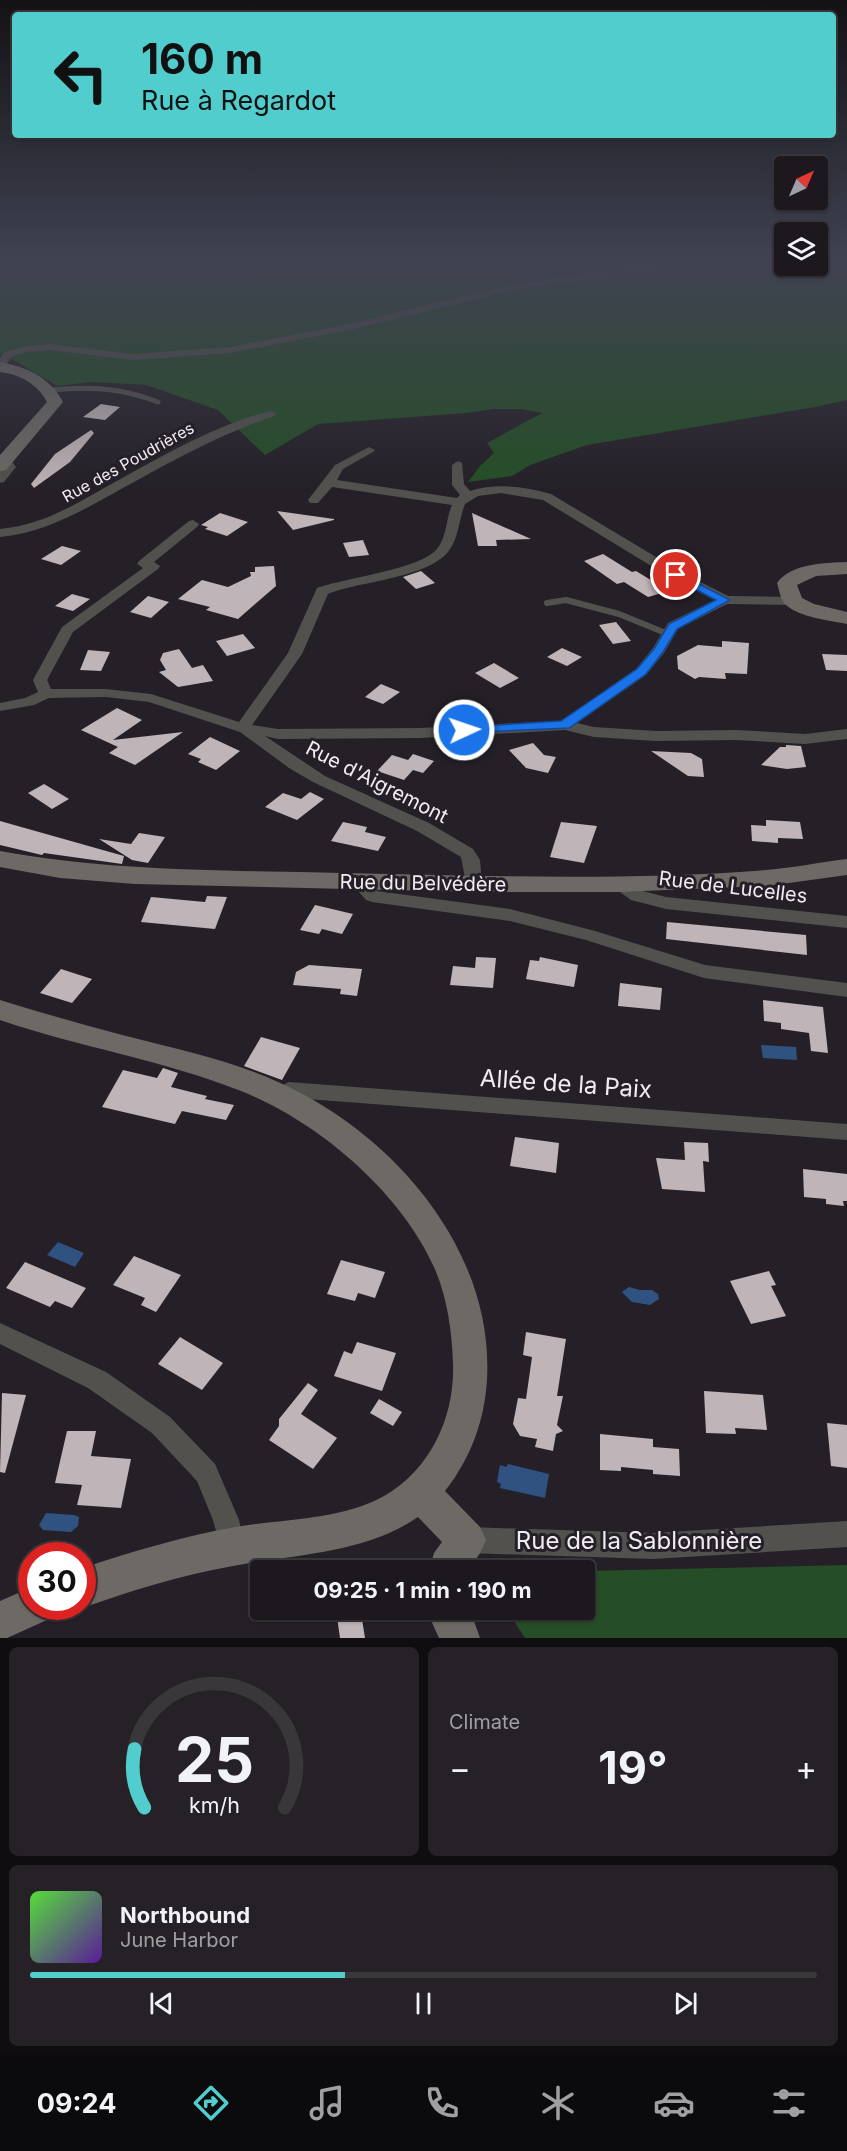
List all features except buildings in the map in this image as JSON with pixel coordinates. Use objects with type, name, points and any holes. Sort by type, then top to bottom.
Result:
[{"type":"street","points":[[0,479],[9,467],[3,463],[55,402],[51,390],[26,374],[1,363],[9,354],[26,349],[50,347],[133,357],[229,350],[290,338]]},
{"type":"street","name":"Rue des Poudrières","points":[[0,533],[20,532],[58,519],[204,439],[235,425],[270,414]]},
{"type":"street","points":[[314,500],[339,467],[369,450]]},
{"type":"street","points":[[243,728],[250,714],[295,654],[322,591],[338,584],[412,567],[439,556],[450,535],[463,499],[458,485],[458,465]]},
{"type":"street","points":[[329,483],[463,499],[492,489],[537,492],[676,575],[725,600],[793,601],[807,608],[847,618]]},
{"type":"street","points":[[46,694],[40,680],[67,630],[153,566],[144,564],[193,524]]},
{"type":"street","points":[[793,601],[787,583],[796,576],[813,570],[847,568]]},
{"type":"street","points":[[564,725],[641,672],[673,626],[725,600]]},
{"type":"street","points":[[0,707],[28,702],[46,694],[106,693],[151,698],[243,728],[278,734],[420,733],[564,725],[594,732],[656,736],[736,735],[805,739],[847,734]]},
{"type":"street","name":"Rue d'Aigremont","points":[[243,728],[319,779],[423,826],[467,853],[471,860],[473,884]]},
{"type":"street","name":"Rue du Belvédère","points":[[0,859],[97,874],[360,883],[618,884],[767,878],[847,867]]},
{"type":"street","points":[[360,883],[372,896],[510,915],[589,935],[704,971],[847,990]]},
{"type":"street","name":"Rue de Lucelles","points":[[618,884],[637,896],[666,903],[847,922]]},
{"type":"street","points":[[0,1010],[47,1026],[221,1072],[283,1097],[349,1141],[390,1180],[433,1233],[451,1269],[465,1311],[471,1350],[472,1386],[464,1422],[447,1459],[420,1492],[398,1509],[363,1524],[232,1547],[137,1568],[96,1583]]},
{"type":"street","name":"Allée de la Paix","points":[[283,1097],[289,1090],[847,1132]]},
{"type":"street","points":[[0,1333],[97,1380],[161,1425],[206,1473],[225,1520],[232,1547]]},
{"type":"street","points":[[420,1492],[458,1555]]},
{"type":"street","name":"Rue de la Sablonnière","points":[[458,1555],[847,1534]]},
{"type":"street","points":[[451,1620],[460,1638]]},
{"type":"lane","points":[[51,390],[91,385],[113,387],[138,393],[158,402]]},
{"type":"lane","points":[[548,603],[566,600],[576,602],[619,614],[668,634]]},
{"type":"green space","points":[[0,338],[847,338],[847,400],[587,445],[530,465],[512,476],[468,482],[494,453],[487,443],[542,413],[521,409],[493,409],[318,424],[265,455],[218,410],[146,385],[92,382],[57,386],[12,359],[0,355]]},
{"type":"green space","points":[[847,1565],[847,1638],[525,1638],[513,1620],[595,1620],[595,1571]]},
{"type":"water","points":[[761,1045],[796,1047],[797,1060],[763,1058]]},
{"type":"water","points":[[58,1242],[84,1253],[75,1267],[47,1255]]},
{"type":"water","points":[[629,1287],[652,1290],[658,1294],[659,1299],[650,1305],[632,1302],[622,1292]]},
{"type":"water","points":[[508,1464],[549,1474],[545,1498],[500,1488],[501,1484],[497,1482],[500,1465],[506,1467]]},
{"type":"water","points":[[46,1513],[79,1517],[78,1526],[71,1532],[43,1530],[39,1525]]},
{"type":"route","points":[[464,730],[564,725],[641,672],[659,650],[673,626],[725,600],[676,575]]}]
